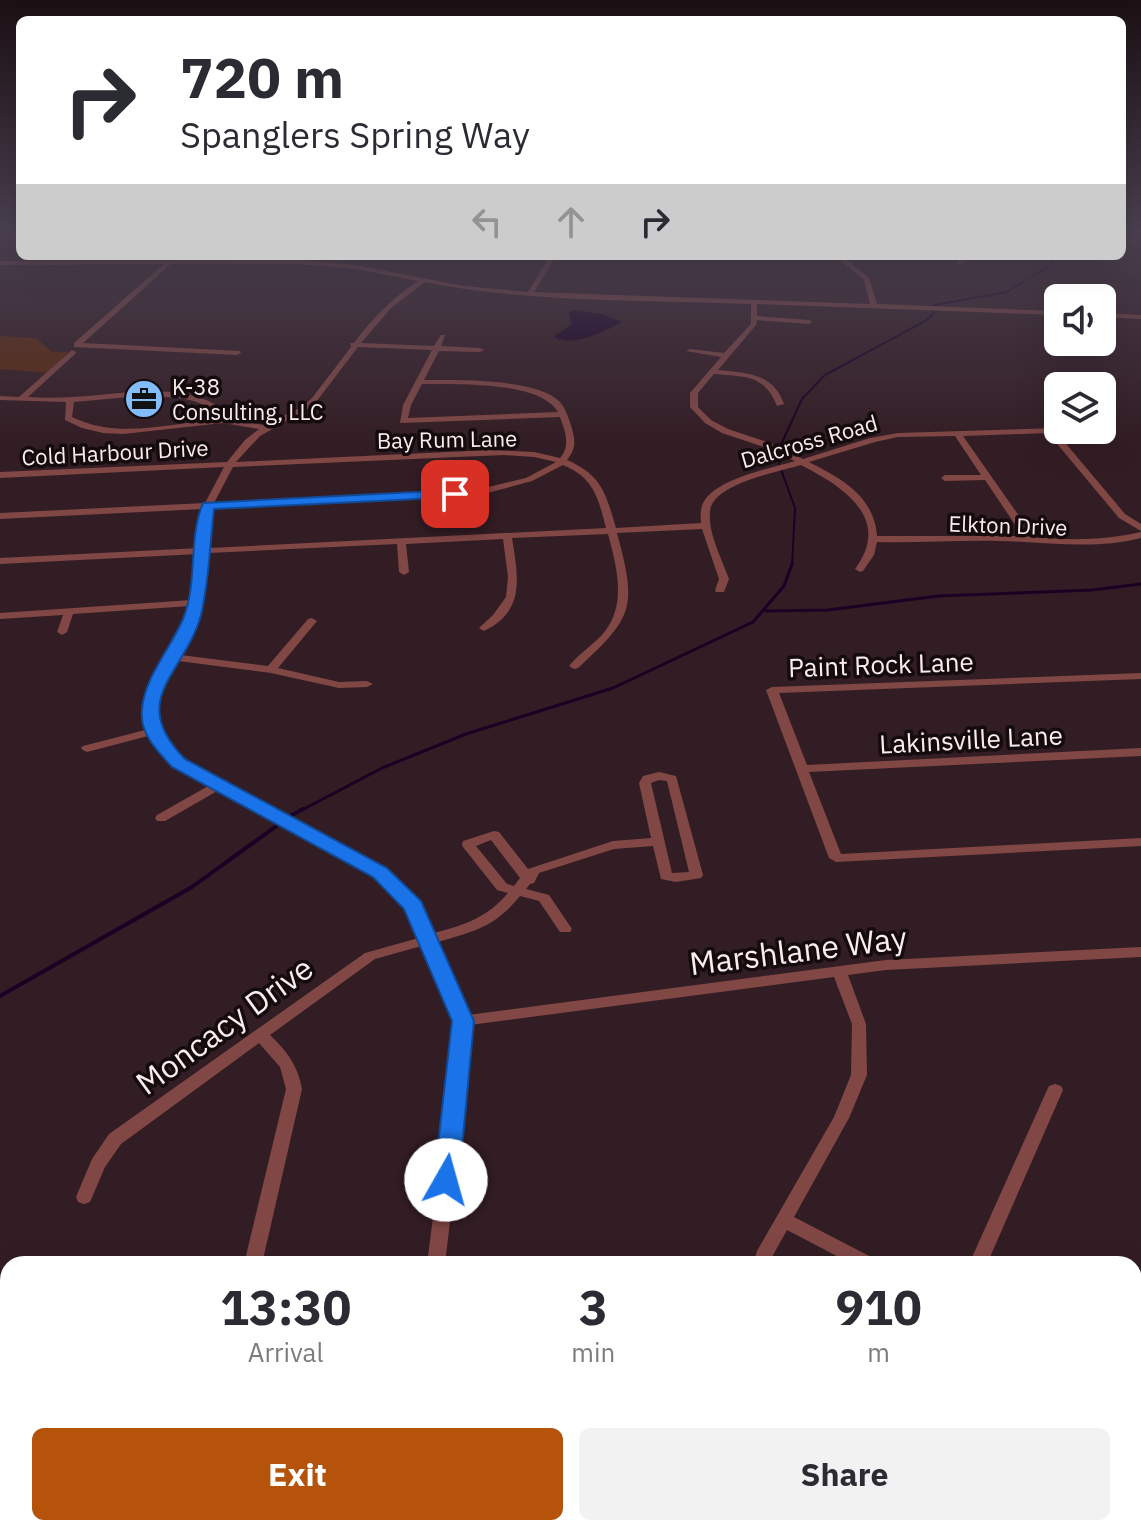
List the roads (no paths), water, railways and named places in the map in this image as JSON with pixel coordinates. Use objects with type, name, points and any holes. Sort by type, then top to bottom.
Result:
[{"type":"street","points":[[21,399],[127,301]]},
{"type":"street","points":[[396,301],[353,345],[314,402],[266,428],[249,441],[231,465],[208,506],[190,624],[151,700],[153,731],[162,746],[179,763],[216,786],[380,873],[405,895],[430,939],[463,1021],[437,1256]]},
{"type":"street","points":[[717,301],[1044,312]]},
{"type":"street","points":[[873,301],[874,306]]},
{"type":"street","points":[[754,302],[756,318],[692,398],[699,415],[718,428],[774,448],[842,486],[860,500],[867,509],[873,539],[871,553],[860,569]]},
{"type":"street","points":[[1116,316],[1141,317]]},
{"type":"street","points":[[756,318],[809,322]]},
{"type":"street","points":[[443,336],[407,405],[403,421],[563,414]]},
{"type":"street","points":[[353,345],[480,350]]},
{"type":"street","points":[[74,348],[237,353]]},
{"type":"street","points":[[690,351],[727,356]]},
{"type":"street","points":[[713,372],[766,382],[776,389],[780,404]]},
{"type":"street","points":[[0,516],[480,492],[514,485],[560,462],[571,445],[563,414],[556,402],[532,392],[420,382]]},
{"type":"street","points":[[0,398],[70,400],[171,395],[216,408],[226,421]]},
{"type":"street","points":[[70,400],[68,418],[77,425]]},
{"type":"street","points":[[65,428],[77,425],[110,430],[149,430],[226,421],[266,428]]},
{"type":"street","name":"Dalcross Road","points":[[706,526],[705,508],[716,492],[735,482],[886,437],[1044,431]]},
{"type":"street","points":[[957,433],[1021,526],[1025,539]]},
{"type":"street","points":[[1062,444],[1122,516],[1141,528]]},
{"type":"street","name":"Bay Rum Lane","points":[[231,465],[507,452],[560,462],[584,472],[597,485],[622,581],[623,605],[606,637],[574,666]]},
{"type":"street","name":"Cold Harbour Drive","points":[[0,475],[231,465]]},
{"type":"street","points":[[945,478],[987,477]]},
{"type":"street","points":[[0,561],[706,526],[723,574],[720,590]]},
{"type":"street","name":"Elkton Drive","points":[[873,539],[1025,539],[1097,544],[1141,535]]},
{"type":"street","points":[[484,628],[503,614],[514,591],[507,536]]},
{"type":"street","points":[[401,541],[404,572]]},
{"type":"street","points":[[0,616],[195,603]]},
{"type":"street","points":[[62,632],[69,611]]},
{"type":"street","points":[[271,670],[312,621]]},
{"type":"street","points":[[173,657],[271,670],[339,685],[367,684]]},
{"type":"street","name":"Paint Rock Lane","points":[[1141,676],[772,690],[836,858],[1141,842]]},
{"type":"street","points":[[87,748],[153,731]]},
{"type":"street","name":"Lakinsville Lane","points":[[802,769],[1141,752]]},
{"type":"street","points":[[665,776],[672,779],[696,875],[666,876],[658,842],[645,783],[647,779],[665,776]]},
{"type":"street","points":[[161,818],[216,786]]},
{"type":"street","name":"Moncacy Drive","points":[[84,1197],[98,1164],[115,1139],[370,956],[476,926],[494,916],[534,870],[613,845],[658,842]]},
{"type":"street","points":[[524,885],[544,898],[565,929]]},
{"type":"street","name":"Marshlane Way","points":[[463,1021],[886,965],[1141,952]]},
{"type":"street","points":[[763,1256],[841,1118],[859,1075],[859,1024],[839,971]]},
{"type":"street","points":[[255,1256],[294,1089],[293,1077],[285,1059],[260,1035]]},
{"type":"street","points":[[982,1256],[1055,1090]]},
{"type":"street","points":[[783,1220],[853,1256]]},
{"type":"waterway","points":[[792,566],[795,508],[779,464],[778,451],[802,399],[825,375],[927,320],[933,314],[934,305],[958,301]]},
{"type":"waterway","points":[[300,811],[382,768],[466,734],[613,688],[753,622],[784,586],[792,564]]},
{"type":"waterway","points":[[766,611],[828,610],[938,596],[1092,590],[1141,584]]},
{"type":"waterway","points":[[288,817],[303,809]]},
{"type":"waterway","points":[[0,996],[192,887],[282,822]]},
{"type":"place","name":"K-38 Consulting, LLC","points":[[144,399]]}]
